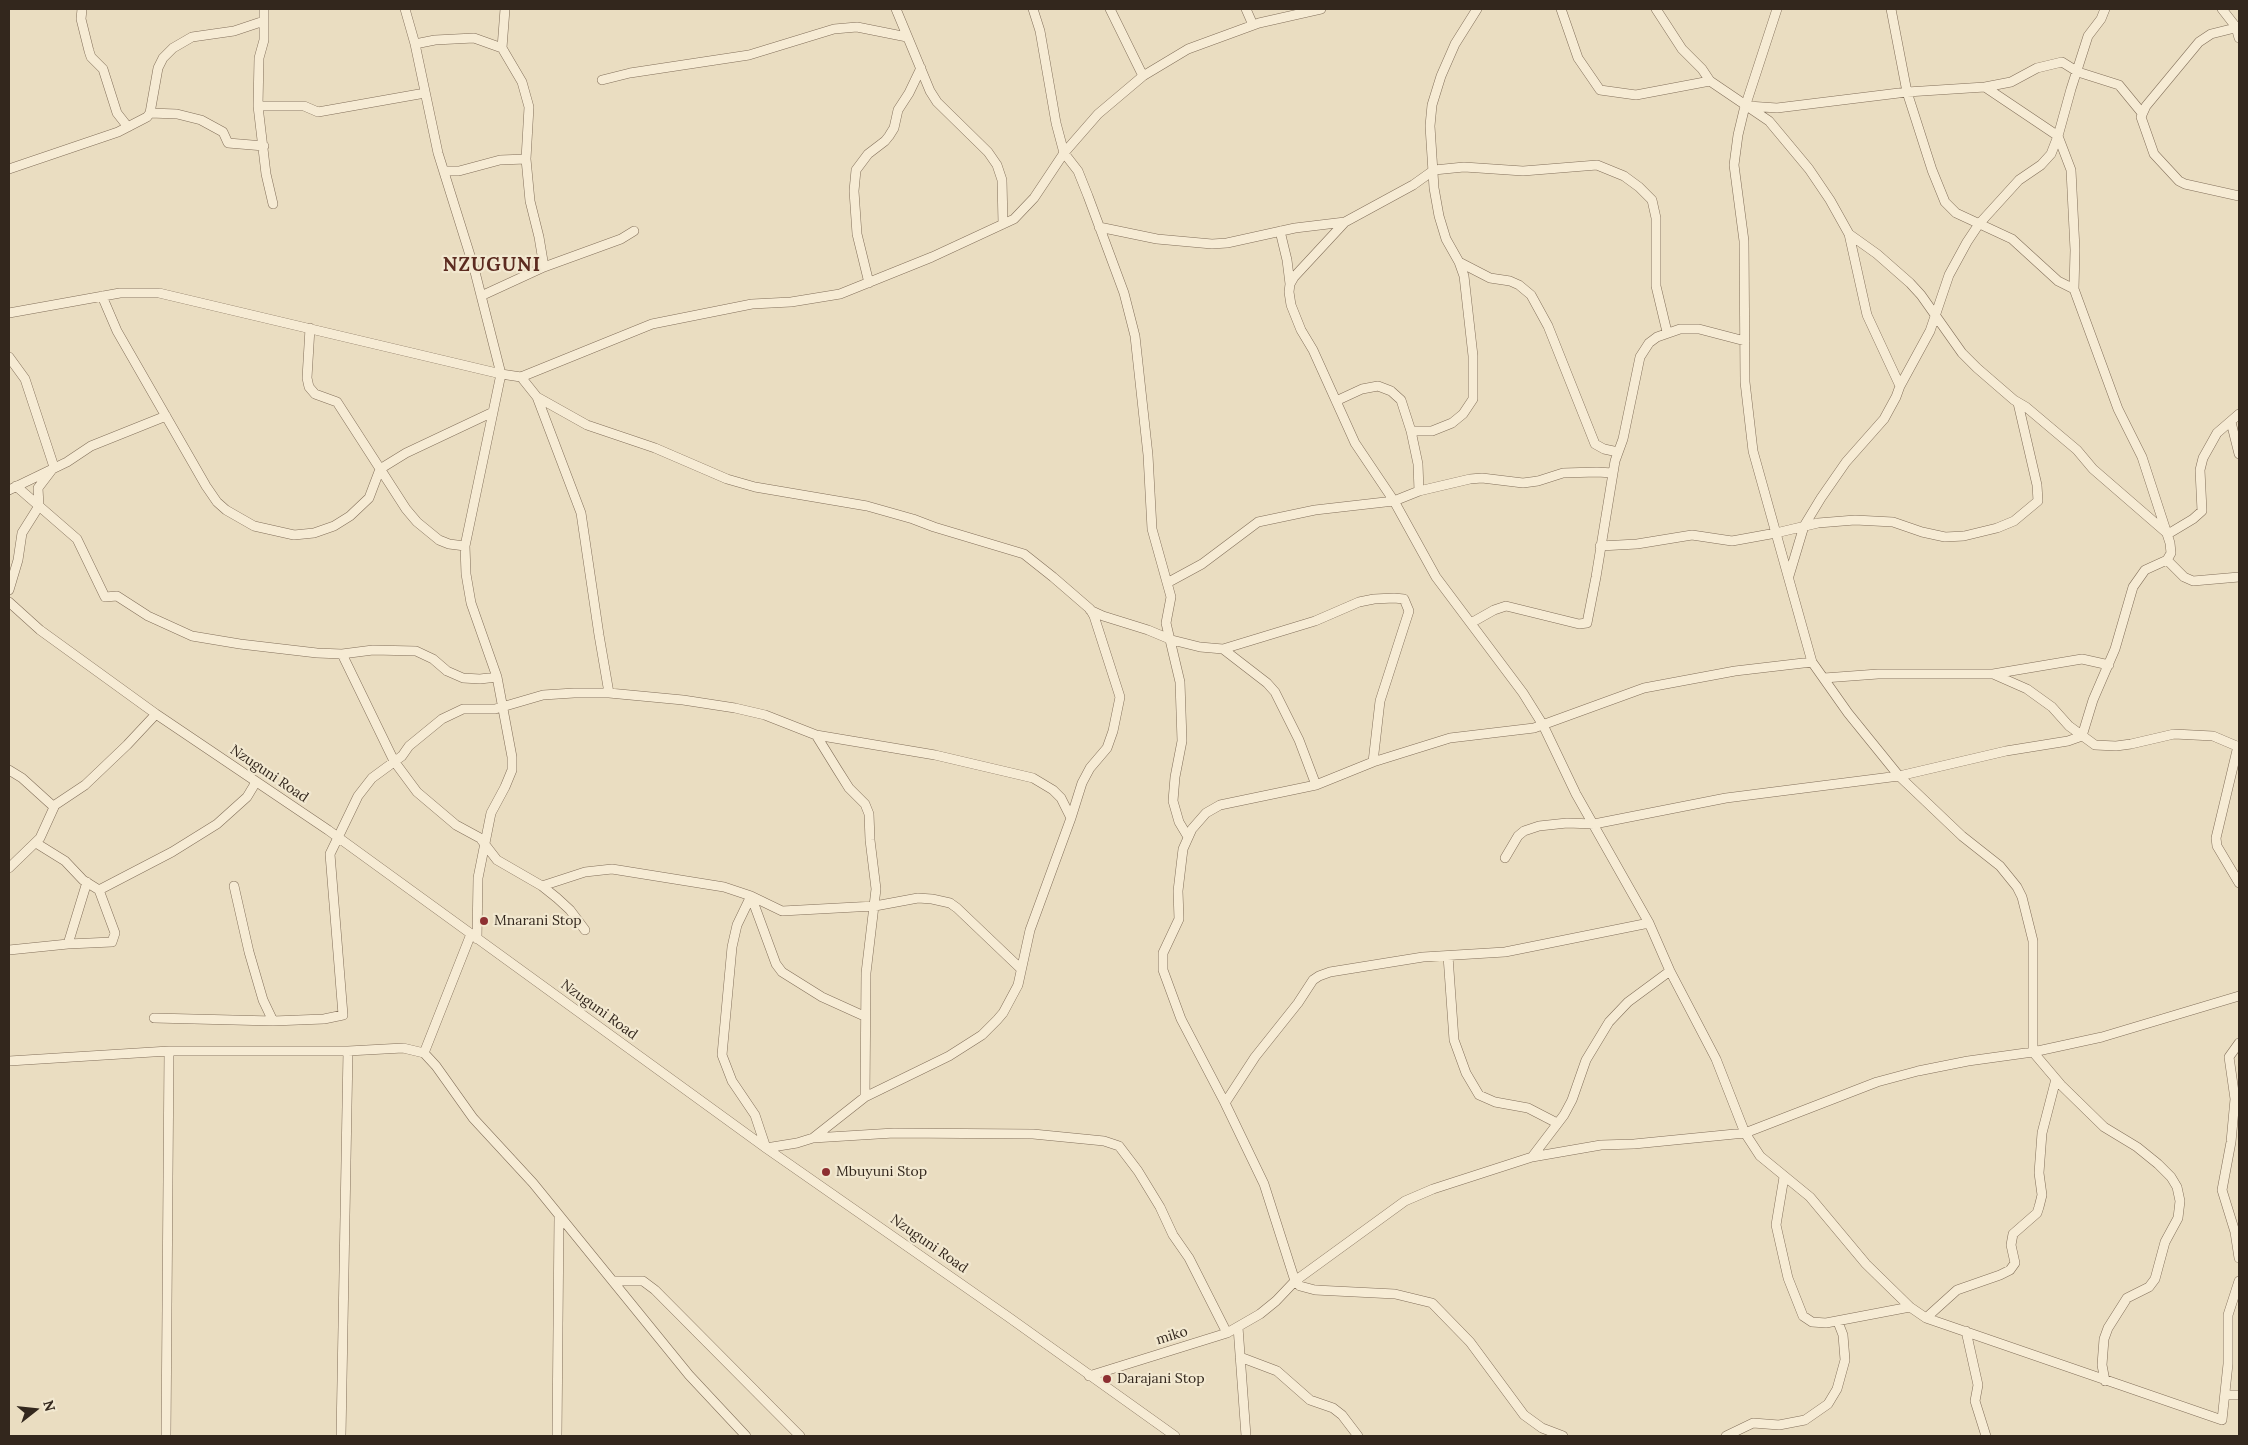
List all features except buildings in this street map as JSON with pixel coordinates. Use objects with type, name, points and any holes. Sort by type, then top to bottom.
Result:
[{"type":"street","points":[[81,9],[91,57],[103,69],[117,113],[128,127]]},
{"type":"street","points":[[264,9],[264,40],[259,58],[258,106],[266,174],[273,204]]},
{"type":"street","points":[[405,9],[415,44],[444,171],[481,296],[501,374],[465,546],[467,581],[471,603],[497,677],[512,757],[512,770],[491,813],[478,878],[474,936],[424,1053]]},
{"type":"street","points":[[505,9],[502,48],[522,82],[529,107],[526,159],[530,201],[540,237],[544,268]]},
{"type":"street","points":[[896,9],[930,91],[938,102],[988,152],[997,165],[1002,180],[1003,224]]},
{"type":"street","points":[[1033,9],[1040,31],[1056,123],[1064,153],[1078,171],[1124,293],[1135,336],[1148,455],[1152,529],[1171,600],[1166,623],[1172,640],[1180,682],[1183,723],[1182,741],[1172,801],[1179,822],[1188,837]]},
{"type":"street","points":[[1110,9],[1143,76]]},
{"type":"street","points":[[1246,9],[1253,25]]},
{"type":"street","points":[[9,313],[120,293],[159,293],[501,374],[521,376],[652,324],[732,307],[791,302],[840,294],[1014,219],[1034,198],[1064,153],[1098,114],[1143,76],[1188,50],[1253,25],[1321,9]]},
{"type":"street","points":[[1411,431],[1432,430],[1452,423],[1463,414],[1473,399],[1473,356],[1464,276],[1459,262],[1446,239],[1438,216],[1430,126],[1436,88],[1455,44],[1477,9]]},
{"type":"street","points":[[1560,9],[1578,58],[1600,90],[1636,95],[1710,82]]},
{"type":"street","points":[[1656,9],[1682,50],[1702,69],[1710,82],[1769,121],[1830,200],[1848,234],[1867,315],[1900,386]]},
{"type":"street","points":[[1777,9],[1745,105],[1738,134],[1734,165],[1744,241],[1746,382],[1750,434],[1804,641],[1812,662],[1899,776],[1962,836],[2000,866],[2017,887],[2022,897],[2033,941],[2033,1052],[2056,1079],[2104,1127],[2137,1147],[2164,1170],[2177,1188],[2180,1201],[2178,1218],[2165,1242],[2155,1279],[2149,1287],[2127,1298],[2108,1328],[2104,1338],[2102,1365],[2105,1381]]},
{"type":"street","points":[[1891,9],[1907,92],[1932,170],[1945,202],[1956,213],[2012,239],[2058,281],[2074,289]]},
{"type":"street","points":[[1788,576],[1804,526],[1838,473],[1884,419],[1930,331],[1949,275],[1979,224],[2019,180],[2041,165],[2051,154],[2091,30],[2101,19],[2105,9]]},
{"type":"street","points":[[2222,9],[2238,27],[2239,38]]},
{"type":"street","points":[[150,113],[158,68],[163,58],[173,48],[192,37],[234,31],[264,21]]},
{"type":"street","points":[[602,80],[647,70],[749,55],[834,29],[858,27],[907,37]]},
{"type":"street","points":[[2238,27],[2211,34],[2199,42],[2172,72],[2142,113],[2142,122],[2151,149],[2179,181],[2239,196]]},
{"type":"street","points":[[415,44],[435,40],[474,38],[502,48]]},
{"type":"street","points":[[1745,105],[1777,108],[1907,92],[1986,87],[2011,82],[2037,68],[2058,62],[2066,63],[2078,72],[2119,85],[2142,113]]},
{"type":"street","points":[[869,283],[857,234],[854,190],[856,170],[868,154],[885,141],[894,128],[898,110],[910,94],[921,68]]},
{"type":"street","points":[[1986,87],[2058,136],[2071,170],[2075,250],[2074,289],[2118,409],[2142,457],[2168,534],[2170,553],[2166,560],[2145,570],[2133,586],[2109,665],[2093,700],[2082,736]]},
{"type":"street","points":[[258,106],[304,106],[318,112],[425,93]]},
{"type":"street","points":[[9,169],[128,127],[150,113],[177,114],[201,120],[223,132],[228,142],[264,146]]},
{"type":"street","points":[[444,171],[459,171],[500,160],[526,159]]},
{"type":"street","points":[[1667,332],[1657,296],[1655,278],[1657,232],[1655,209],[1648,195],[1624,176],[1597,165],[1523,172],[1464,167],[1434,170],[1407,188],[1345,222],[1294,277],[1288,292],[1301,330],[1310,343],[1355,443],[1394,501],[1436,577],[1523,693],[1542,725],[1649,924],[1670,970],[1716,1059],[1745,1133],[1760,1156],[1810,1197],[1866,1264],[1910,1307],[1926,1318],[2222,1420],[2229,1351],[2228,1315],[2239,1281]]},
{"type":"street","points":[[1098,227],[1157,239],[1212,244],[1250,239],[1280,231],[1345,222]]},
{"type":"street","points":[[481,296],[544,268],[621,240],[634,231]]},
{"type":"street","points":[[1280,231],[1287,260],[1290,284]]},
{"type":"street","points":[[1848,234],[1877,254],[1910,283],[1921,295],[1934,316],[1962,353],[2018,403],[2077,450],[2094,470],[2168,534]]},
{"type":"street","points":[[1459,262],[1490,278],[1510,281],[1531,294],[1548,326],[1595,444],[1604,449],[1618,452]]},
{"type":"street","points":[[102,296],[117,331],[217,502],[236,517],[254,526],[294,535],[314,533],[341,522],[362,506],[369,498],[380,469],[406,453],[493,412]]},
{"type":"street","points":[[310,328],[307,378],[309,387],[315,394],[336,402],[406,509],[430,534],[450,544],[465,546]]},
{"type":"street","points":[[1471,623],[1494,610],[1506,606],[1585,624],[1588,621],[1613,473],[1623,440],[1640,357],[1650,343],[1667,332],[1680,329],[1699,329],[1745,341]]},
{"type":"street","points":[[9,357],[25,379],[54,467]]},
{"type":"street","points":[[521,376],[537,397],[581,513],[609,693]]},
{"type":"street","points":[[1336,401],[1371,387],[1386,389],[1401,400],[1411,431],[1418,464],[1419,491]]},
{"type":"street","points":[[537,397],[587,425],[655,448],[726,479],[754,487],[867,506],[1024,554],[1090,610],[1172,640],[1200,647],[1223,649],[1316,621],[1359,602],[1394,598],[1404,600],[1409,611],[1380,701],[1373,762]]},
{"type":"street","points":[[1600,546],[1638,544],[1692,535],[1732,540],[1776,533],[1804,526],[1855,520],[1881,521],[1922,532],[1954,537],[1983,532],[2014,521],[2036,503],[2038,494],[2018,403]]},
{"type":"street","points":[[2168,534],[2193,519],[2202,511],[2204,507],[2200,470],[2204,458],[2212,439],[2239,414]]},
{"type":"street","points":[[166,416],[92,446],[67,462],[12,488],[39,506],[77,539],[104,597],[117,596],[148,616],[192,636],[272,649],[342,654],[373,650],[416,651],[434,658],[447,671],[463,678],[497,677]]},
{"type":"street","points":[[2231,422],[2239,454]]},
{"type":"street","points":[[9,590],[20,553],[22,533],[39,506],[38,488],[54,467]]},
{"type":"street","points":[[1167,583],[1202,564],[1258,522],[1315,510],[1394,501],[1419,491],[1470,478],[1523,483],[1538,481],[1564,473],[1613,473]]},
{"type":"street","points":[[2166,560],[2184,577],[2193,581],[2239,577]]},
{"type":"street","name":"Nzuguni Road","points":[[9,602],[40,630],[156,714],[339,838],[766,1148],[1175,1436]]},
{"type":"street","points":[[813,1138],[865,1097],[949,1056],[982,1035],[1007,1006],[1018,985],[1030,930],[1082,783],[1090,768],[1109,743],[1119,702],[1117,685],[1106,650],[1090,610]]},
{"type":"street","points":[[1223,649],[1267,683],[1275,692],[1299,740],[1316,785]]},
{"type":"street","points":[[342,654],[394,761],[417,792],[456,825],[485,843],[497,860],[542,886],[570,910],[585,930]]},
{"type":"street","points":[[1824,678],[1878,674],[1993,674],[2082,659],[2109,665]]},
{"type":"street","points":[[1563,1436],[1542,1428],[1524,1415],[1470,1342],[1432,1303],[1395,1294],[1345,1290],[1324,1291],[1307,1288],[1295,1281],[1264,1184],[1225,1103],[1181,1019],[1163,970],[1163,953],[1179,919],[1178,891],[1183,849],[1192,829],[1206,813],[1220,805],[1316,785],[1373,762],[1450,738],[1513,732],[1542,725],[1644,688],[1735,671],[1812,662]]},
{"type":"street","points":[[1993,674],[2027,689],[2052,707],[2082,736],[2095,745],[2116,746],[2174,734],[2213,736],[2238,747],[2216,838],[2217,846],[2239,883]]},
{"type":"street","points":[[154,1018],[273,1021],[324,1019],[344,1015],[330,854],[364,788],[403,754],[419,737],[453,712],[464,708],[503,708],[543,695],[609,693],[683,700],[735,708],[765,714],[816,735],[935,755],[1033,778],[1053,790],[1061,798],[1071,818]]},
{"type":"street","points":[[9,868],[36,843],[54,807],[85,785],[156,714]]},
{"type":"street","points":[[816,735],[849,788],[868,810],[876,880],[875,906],[868,951],[864,1016],[865,1097]]},
{"type":"street","points":[[1506,858],[1514,841],[1524,831],[1553,824],[1594,824],[1726,798],[1899,776],[2006,751],[2068,741],[2082,736]]},
{"type":"street","points":[[9,770],[22,778],[54,807]]},
{"type":"street","points":[[99,890],[172,852],[218,824],[247,797],[256,782]]},
{"type":"street","points":[[9,950],[112,942],[115,933],[99,890],[87,882],[65,860],[36,843]]},
{"type":"street","points":[[542,886],[585,872],[612,869],[724,888],[751,896],[782,912],[875,906],[923,898],[950,903],[961,911],[979,931],[1021,968]]},
{"type":"street","points":[[68,944],[87,882]]},
{"type":"street","points":[[234,886],[249,952],[263,1000],[273,1021]]},
{"type":"street","points":[[751,896],[776,964],[782,972],[822,996],[864,1016]]},
{"type":"street","points":[[751,896],[737,925],[732,947],[722,1055],[732,1081],[756,1116],[766,1148],[797,1143],[813,1138],[894,1133],[1033,1134],[1104,1140],[1119,1146],[1138,1171],[1160,1207],[1173,1234],[1189,1258],[1227,1333]]},
{"type":"street","points":[[1225,1103],[1255,1057],[1298,1003],[1313,980],[1330,972],[1423,956],[1505,952],[1649,924]]},
{"type":"street","points":[[1448,956],[1454,1040],[1466,1073],[1476,1090],[1487,1100],[1528,1108],[1557,1123]]},
{"type":"street","points":[[1532,1157],[1572,1100],[1586,1060],[1609,1022],[1628,1002],[1670,970]]},
{"type":"street","name":"miko","points":[[1089,1376],[1227,1333],[1238,1327],[1260,1314],[1276,1301],[1295,1281],[1405,1201],[1425,1192],[1532,1157],[1601,1145],[1634,1144],[1745,1133],[1877,1082],[1968,1061],[2033,1052],[2102,1037],[2239,996]]},
{"type":"street","points":[[2239,1043],[2229,1057],[2235,1099],[2231,1142],[2222,1190],[2239,1258]]},
{"type":"street","points":[[9,1061],[169,1051],[348,1051],[403,1048],[424,1053],[436,1066],[473,1118],[533,1183],[689,1375],[738,1433],[746,1436]]},
{"type":"street","points":[[166,1436],[169,1051]]},
{"type":"street","points":[[341,1436],[348,1051]]},
{"type":"street","points":[[1926,1318],[1958,1290],[2000,1275],[2010,1270],[2014,1263],[2013,1234],[2037,1213],[2042,1195],[2039,1174],[2042,1133],[2056,1079]]},
{"type":"street","points":[[1784,1177],[1776,1225],[1782,1259],[1799,1311],[1808,1320],[1816,1323],[1838,1322],[1910,1307]]},
{"type":"street","points":[[557,1436],[559,1217]]},
{"type":"street","points":[[613,1281],[642,1281],[655,1290],[800,1436]]},
{"type":"street","points":[[1726,1436],[1753,1423],[1779,1425],[1805,1420],[1828,1404],[1837,1389],[1845,1360],[1843,1335],[1838,1322]]},
{"type":"street","points":[[1238,1327],[1246,1436]]},
{"type":"street","points":[[1966,1331],[1978,1386],[1975,1401],[1986,1436]]},
{"type":"street","points":[[1240,1357],[1277,1371],[1310,1400],[1333,1408],[1342,1415],[1358,1436]]},
{"type":"street","points":[[2225,1395],[2239,1395]]},
{"type":"place","name":"Mnarani Stop","points":[[484,921]]},
{"type":"place","name":"Mbuyuni Stop","points":[[826,1172]]},
{"type":"place","name":"Darajani Stop","points":[[1107,1379]]},
{"type":"district","name":"NZUGUNI","points":[[492,266]]}]
